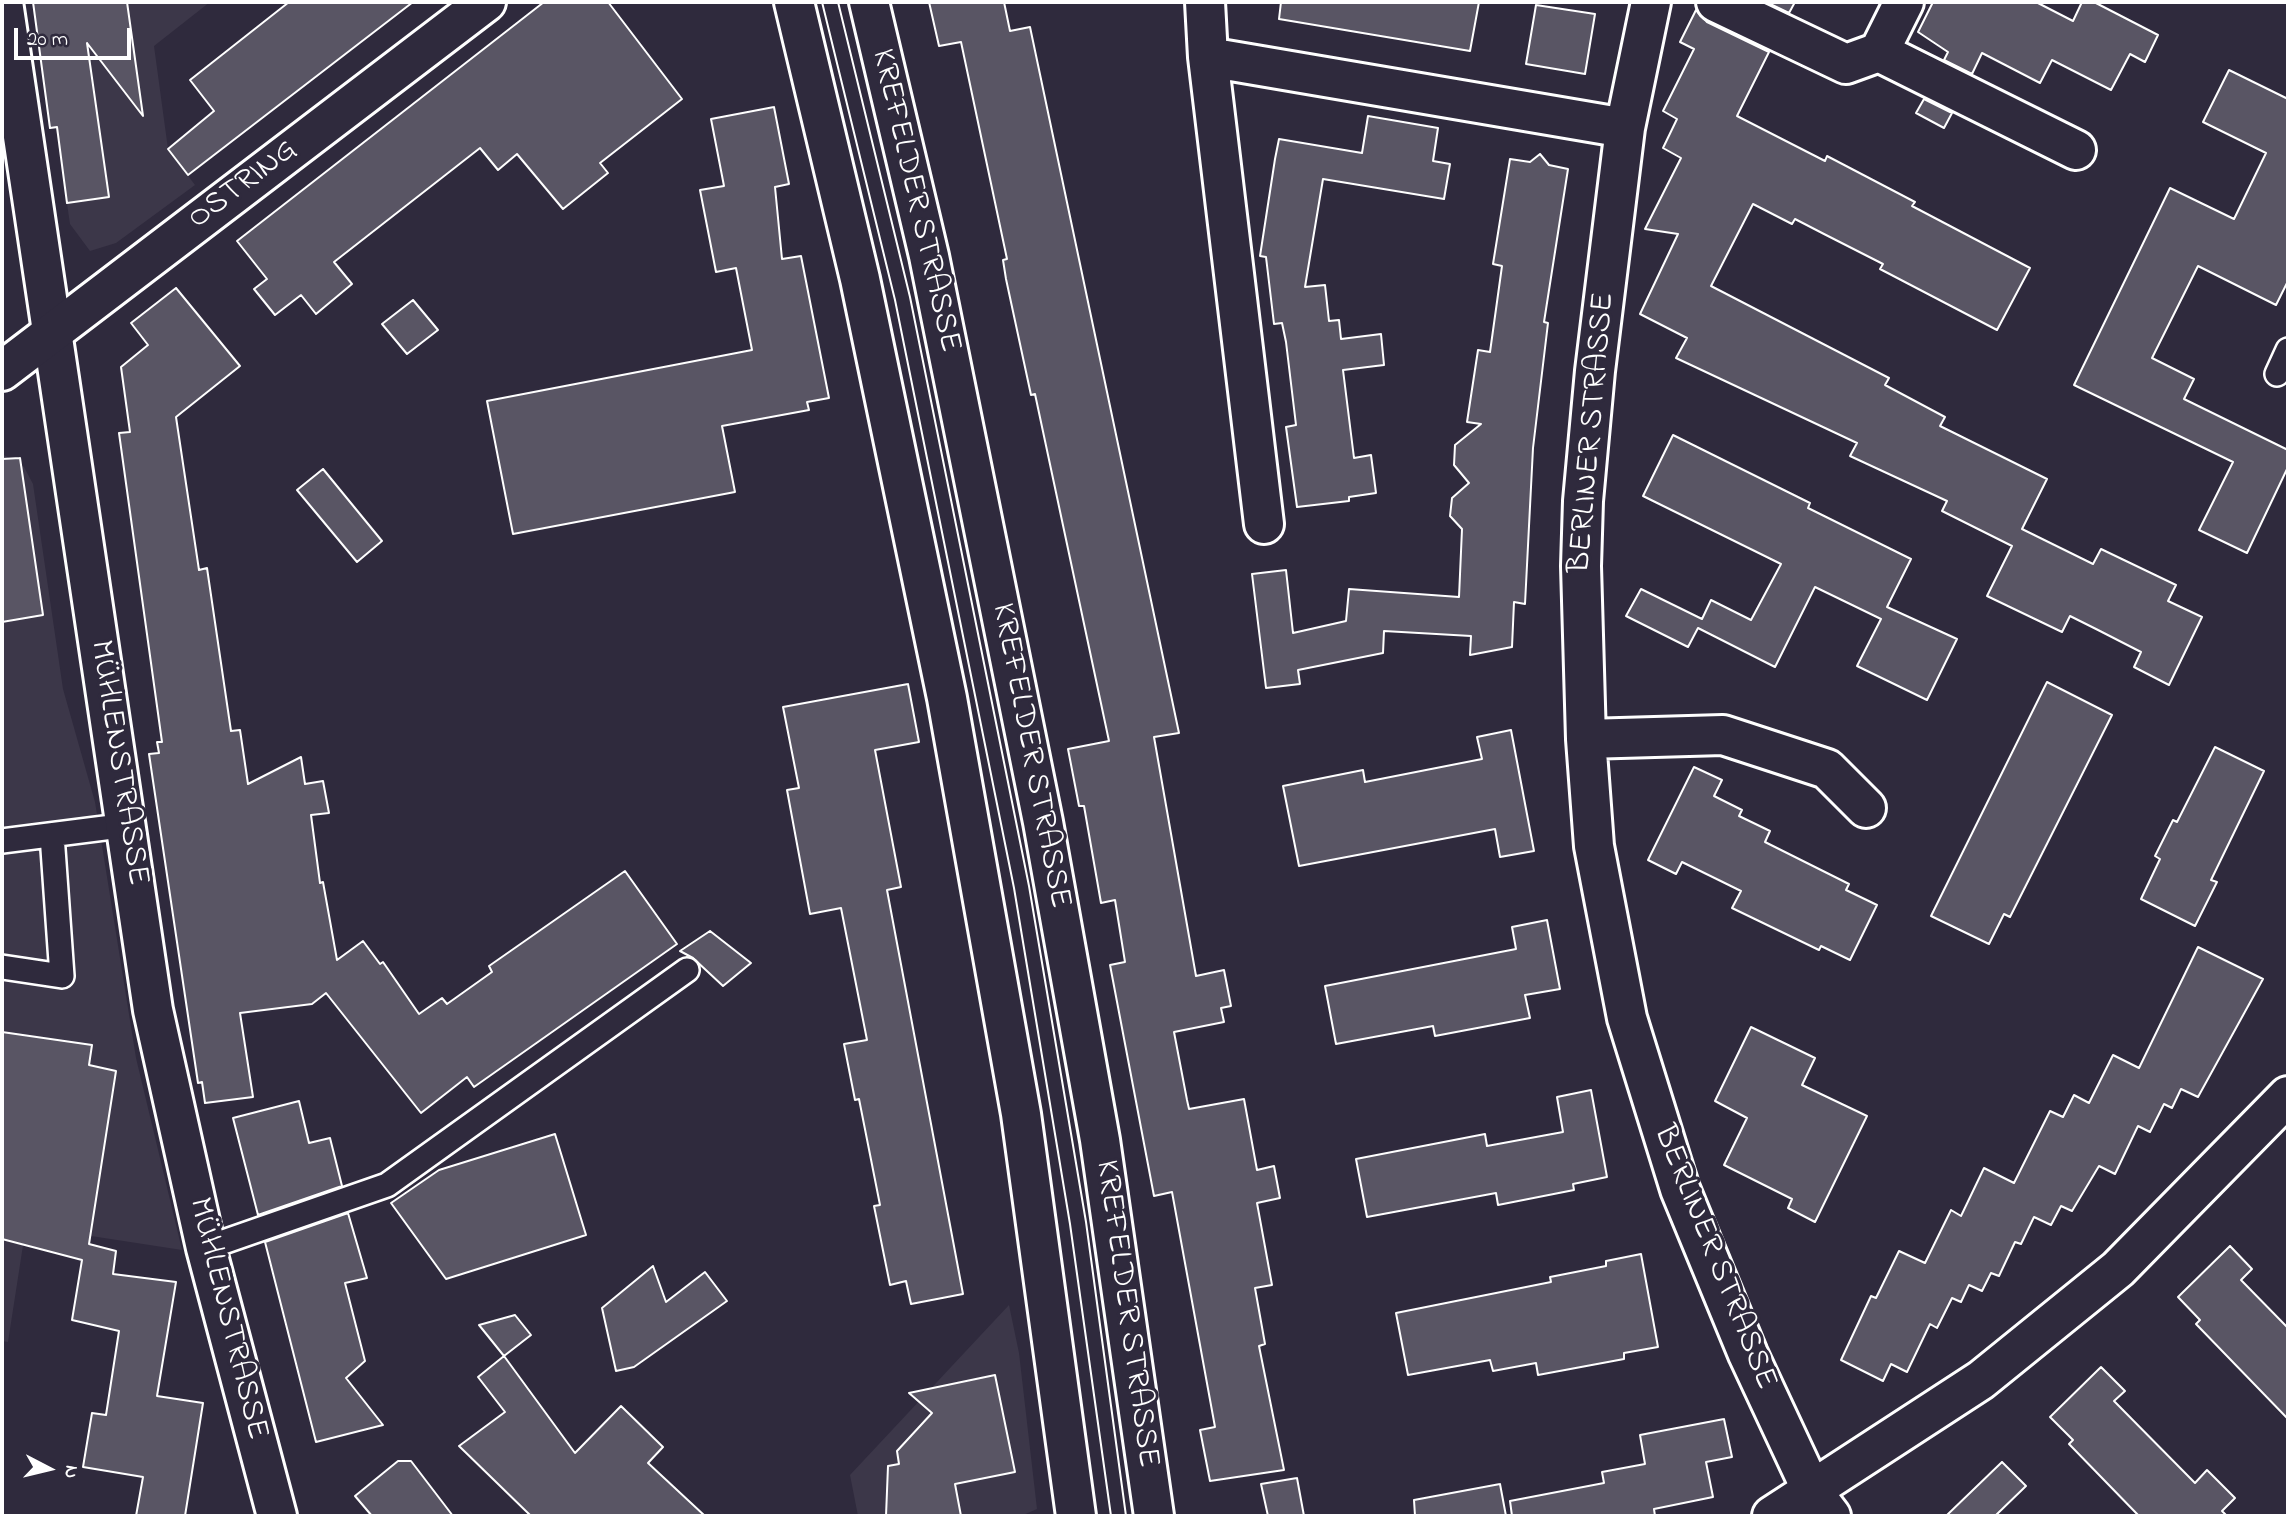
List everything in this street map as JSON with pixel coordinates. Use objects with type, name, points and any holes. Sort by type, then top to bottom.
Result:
[{"type":"street","name":"MÜHLENSTRASSE","points":[[3,2],[50,333],[128,825],[153,1010],[206,1248],[277,1516]]},
{"type":"street","name":"OSTRING","points":[[2,371],[486,2]]},
{"type":"street","points":[[794,2],[860,279],[947,698],[1021,1114],[1076,1516]]},
{"type":"street","name":"KREFELDER STRASSE","points":[[869,2],[932,270],[1043,822],[1100,1140],[1154,1516]]},
{"type":"street","points":[[1205,2],[1208,57],[1264,524]]},
{"type":"street","name":"BERLINER STRASSE","points":[[1651,2],[1625,128],[1595,371],[1583,501],[1581,566],[1586,739],[1594,846],[1627,1018],[1679,1189],[1748,1354],[1822,1503]]},
{"type":"street","points":[[1716,2],[1846,64],[1879,52],[1904,2]]},
{"type":"street","points":[[1879,52],[2076,150]]},
{"type":"street","points":[[1208,57],[1625,128]]},
{"type":"street","points":[[1586,739],[1723,735],[1827,769],[1866,808]]},
{"type":"street","points":[[1772,1516],[1822,1503],[1981,1380],[2118,1269],[2288,1096]]},
{"type":"lane","points":[[2277,374],[2288,350]]},
{"type":"lane","points":[[2,841],[128,825]]},
{"type":"lane","points":[[2,967],[62,976],[52,835]]},
{"type":"lane","points":[[206,1248],[387,1185],[687,970]]},
{"type":"shaded area","points":[[32,2],[210,2],[154,46],[168,149],[195,185],[116,243],[90,251],[70,224],[56,129],[49,129]]},
{"type":"shaded area","points":[[4,455],[24,467],[33,484],[63,689],[95,802],[136,1058],[182,1250],[26,1226],[8,1342],[2,1341]]},
{"type":"shaded area","points":[[1009,1305],[1019,1353],[1037,1509],[1021,1516],[858,1516],[850,1475]]},
{"type":"building","points":[[33,2],[127,2],[143,116],[87,43],[109,197],[67,203],[57,127],[50,128]]},
{"type":"building","points":[[289,2],[413,2],[188,175],[168,149],[214,111],[190,80]]},
{"type":"building","points":[[544,2],[608,2],[682,99],[600,163],[608,173],[563,209],[517,154],[498,170],[480,148],[334,262],[352,284],[316,314],[301,295],[275,315],[254,289],[267,279],[237,241]]},
{"type":"building","points":[[929,2],[1004,2],[1010,31],[1030,27],[1179,733],[1154,737],[1196,976],[1224,970],[1231,1006],[1221,1008],[1224,1022],[1174,1032],[1187,1100],[1189,1109],[1244,1099],[1257,1170],[1274,1166],[1280,1198],[1257,1203],[1272,1285],[1255,1288],[1265,1344],[1259,1346],[1284,1470],[1210,1481],[1200,1430],[1215,1427],[1172,1192],[1154,1196],[1110,965],[1125,962],[1115,900],[1101,903],[1084,806],[1079,806],[1068,749],[1109,741],[1035,394],[1031,395],[1006,279],[1003,260],[1007,259],[961,42],[939,46]]},
{"type":"building","points":[[1281,2],[1479,2],[1470,51],[1279,19]]},
{"type":"building","points":[[1766,2],[1795,2],[1789,13]]},
{"type":"building","points":[[1933,2],[2036,2],[2073,21],[2082,2],[2094,2],[2158,35],[2145,62],[2130,54],[2111,90],[2052,60],[2040,83],[1982,53],[1972,74],[1944,60],[1948,52],[1918,32]]},
{"type":"building","points":[[1536,5],[1595,14],[1585,74],[1526,64]]},
{"type":"building","points":[[1696,10],[1707,22],[1769,52],[1737,116],[1825,161],[1827,156],[1915,202],[1912,206],[2030,268],[1997,330],[1880,269],[1883,264],[1795,219],[1792,224],[1753,204],[1711,286],[1889,378],[1885,385],[1945,417],[1940,426],[2047,479],[2022,529],[2093,564],[2101,549],[2176,585],[2168,601],[2202,617],[2169,685],[2134,667],[2141,652],[2070,616],[2062,632],[1987,596],[2012,546],[1942,511],[1947,501],[1850,456],[1857,443],[1676,358],[1687,338],[1640,314],[1678,234],[1645,229],[1681,158],[1663,148],[1677,119],[1663,111],[1694,49],[1680,42]]},
{"type":"building","points":[[2229,70],[2288,99],[2288,281],[2276,305],[2198,266],[2152,358],[2194,379],[2184,399],[2288,450],[2288,467],[2247,553],[2199,530],[2233,462],[2074,385],[2170,188],[2234,219],[2266,153],[2203,122]]},
{"type":"building","points":[[1924,99],[1952,113],[1944,128],[1916,113]]},
{"type":"building","points":[[774,107],[789,184],[775,187],[782,259],[801,256],[829,398],[807,402],[809,410],[722,426],[735,492],[513,534],[487,401],[752,350],[736,268],[716,272],[700,190],[724,186],[711,119]]},
{"type":"building","points":[[1368,116],[1438,128],[1433,161],[1450,164],[1444,199],[1323,179],[1305,287],[1325,285],[1329,321],[1339,320],[1341,339],[1381,334],[1384,365],[1343,370],[1354,458],[1371,455],[1376,493],[1349,497],[1349,501],[1297,507],[1286,427],[1296,425],[1286,342],[1282,323],[1274,324],[1266,257],[1260,256],[1275,159],[1279,139],[1362,153]]},
{"type":"building","points":[[1540,154],[1549,165],[1568,169],[1544,322],[1548,323],[1533,448],[1525,604],[1514,602],[1512,647],[1470,655],[1471,636],[1384,631],[1383,653],[1298,670],[1300,684],[1266,688],[1252,574],[1286,570],[1293,633],[1346,621],[1349,589],[1459,597],[1462,529],[1450,516],[1452,498],[1469,483],[1454,465],[1455,445],[1481,424],[1467,422],[1478,350],[1490,352],[1502,266],[1493,264],[1510,159],[1530,162]]},
{"type":"building","points":[[176,288],[240,366],[176,417],[199,570],[207,568],[231,731],[240,730],[248,784],[301,757],[305,784],[323,781],[329,813],[311,815],[320,883],[323,882],[337,960],[363,941],[380,964],[383,962],[419,1014],[442,998],[447,1004],[492,972],[489,966],[625,871],[677,944],[474,1087],[467,1077],[421,1113],[326,993],[312,1004],[240,1013],[253,1097],[205,1103],[202,1082],[198,1083],[149,754],[159,753],[157,742],[162,742],[119,433],[130,432],[121,367],[148,345],[131,323]]},
{"type":"building","points":[[413,300],[438,330],[407,354],[382,324]]},
{"type":"building","points":[[1673,435],[1810,503],[1808,508],[1911,559],[1887,607],[1957,639],[1927,700],[1857,666],[1881,619],[1815,587],[1775,667],[1698,628],[1688,647],[1626,616],[1641,589],[1702,619],[1711,600],[1751,620],[1781,564],[1643,496]]},
{"type":"building","points":[[20,458],[43,615],[2,622],[2,459]]},
{"type":"building","points":[[323,469],[382,541],[357,562],[297,490]]},
{"type":"building","points":[[2047,682],[2112,715],[2010,917],[2004,914],[1989,944],[1931,916]]},
{"type":"building","points":[[908,684],[919,742],[875,750],[901,887],[887,890],[963,1294],[911,1304],[906,1281],[890,1285],[874,1206],[880,1205],[859,1099],[855,1100],[844,1044],[867,1040],[841,908],[810,914],[787,790],[799,788],[783,707]]},
{"type":"building","points":[[1511,730],[1534,851],[1500,857],[1495,829],[1299,866],[1283,786],[1363,770],[1365,782],[1482,759],[1477,737]]},
{"type":"building","points":[[2215,747],[2264,771],[2211,880],[2217,882],[2195,926],[2141,899],[2160,859],[2155,856],[2173,820],[2177,822]]},
{"type":"building","points":[[1694,767],[1722,780],[1714,796],[1742,810],[1739,816],[1770,831],[1765,842],[1849,884],[1846,890],[1877,905],[1850,960],[1821,946],[1819,950],[1732,908],[1741,891],[1682,862],[1676,874],[1648,860]]},
{"type":"building","points":[[1547,920],[1560,989],[1525,995],[1530,1018],[1435,1036],[1433,1026],[1336,1044],[1325,986],[1516,949],[1512,927]]},
{"type":"building","points":[[710,931],[751,963],[723,986],[693,958],[680,951]]},
{"type":"building","points":[[2198,947],[2263,979],[2198,1097],[2181,1089],[2172,1108],[2164,1104],[2150,1132],[2138,1126],[2115,1174],[2099,1166],[2072,1211],[2061,1206],[2051,1225],[2034,1217],[2021,1244],[2015,1242],[1999,1276],[1991,1273],[1982,1291],[1969,1285],[1961,1302],[1952,1298],[1937,1328],[1930,1324],[1907,1372],[1891,1364],[1883,1381],[1841,1360],[1871,1296],[1876,1298],[1899,1251],[1925,1263],[1951,1210],[1961,1216],[1984,1168],[2014,1183],[2050,1111],[2063,1117],[2074,1095],[2089,1103],[2113,1055],[2139,1068]]},
{"type":"building","points":[[1751,1027],[1815,1058],[1802,1085],[1867,1116],[1815,1222],[1788,1208],[1792,1199],[1724,1165],[1747,1118],[1715,1101]]},
{"type":"building","points":[[2,1032],[92,1045],[89,1065],[116,1071],[89,1244],[116,1251],[113,1274],[176,1282],[157,1396],[203,1403],[185,1516],[136,1516],[143,1477],[83,1467],[92,1413],[106,1415],[119,1331],[72,1320],[82,1260],[2,1239]]},
{"type":"building","points":[[1591,1090],[1607,1177],[1573,1184],[1574,1190],[1498,1205],[1496,1193],[1367,1217],[1356,1159],[1485,1134],[1487,1146],[1563,1132],[1557,1097]]},
{"type":"building","points":[[299,1101],[309,1143],[330,1138],[342,1186],[258,1215],[233,1118]]},
{"type":"building","points":[[555,1134],[586,1235],[446,1279],[391,1203],[439,1170]]},
{"type":"building","points":[[348,1213],[367,1278],[345,1283],[365,1361],[346,1378],[383,1425],[316,1442],[265,1242]]},
{"type":"building","points":[[2230,1246],[2252,1269],[2241,1280],[2288,1328],[2288,1419],[2196,1324],[2200,1320],[2178,1297]]},
{"type":"building","points":[[1641,1254],[1658,1347],[1624,1353],[1624,1359],[1538,1375],[1536,1363],[1493,1371],[1490,1360],[1408,1375],[1396,1313],[1551,1282],[1550,1277],[1606,1266],[1606,1261]]},
{"type":"building","points":[[653,1266],[666,1302],[705,1272],[727,1301],[634,1367],[616,1371],[602,1308]]},
{"type":"building","points":[[515,1315],[531,1335],[504,1356],[479,1325]]},
{"type":"building","points":[[504,1356],[575,1453],[621,1406],[663,1447],[648,1463],[705,1516],[531,1516],[459,1446],[505,1412],[478,1377]]},
{"type":"building","points":[[2101,1367],[2125,1391],[2114,1401],[2195,1483],[2207,1470],[2235,1498],[2222,1511],[2227,1516],[2139,1516],[2069,1444],[2073,1440],[2050,1417]]},
{"type":"building","points":[[995,1375],[1015,1472],[955,1484],[961,1516],[886,1516],[888,1466],[899,1464],[897,1451],[932,1413],[909,1393]]},
{"type":"building","points":[[1724,1419],[1732,1457],[1706,1462],[1713,1497],[1654,1509],[1655,1516],[1512,1516],[1510,1501],[1604,1483],[1602,1472],[1645,1464],[1640,1435]]},
{"type":"building","points":[[398,1461],[411,1461],[453,1516],[372,1516],[355,1496]]},
{"type":"building","points":[[2002,1462],[2026,1486],[1995,1516],[1946,1516]]},
{"type":"building","points":[[1297,1478],[1304,1516],[1268,1516],[1261,1484]]},
{"type":"building","points":[[1500,1484],[1506,1516],[1415,1516],[1414,1500]]},
{"type":"tram line","points":[[822,2],[895,300],[1014,888],[1070,1224],[1111,1516]]},
{"type":"tram line","points":[[838,2],[910,297],[1029,886],[1086,1222],[1126,1516]]}]
